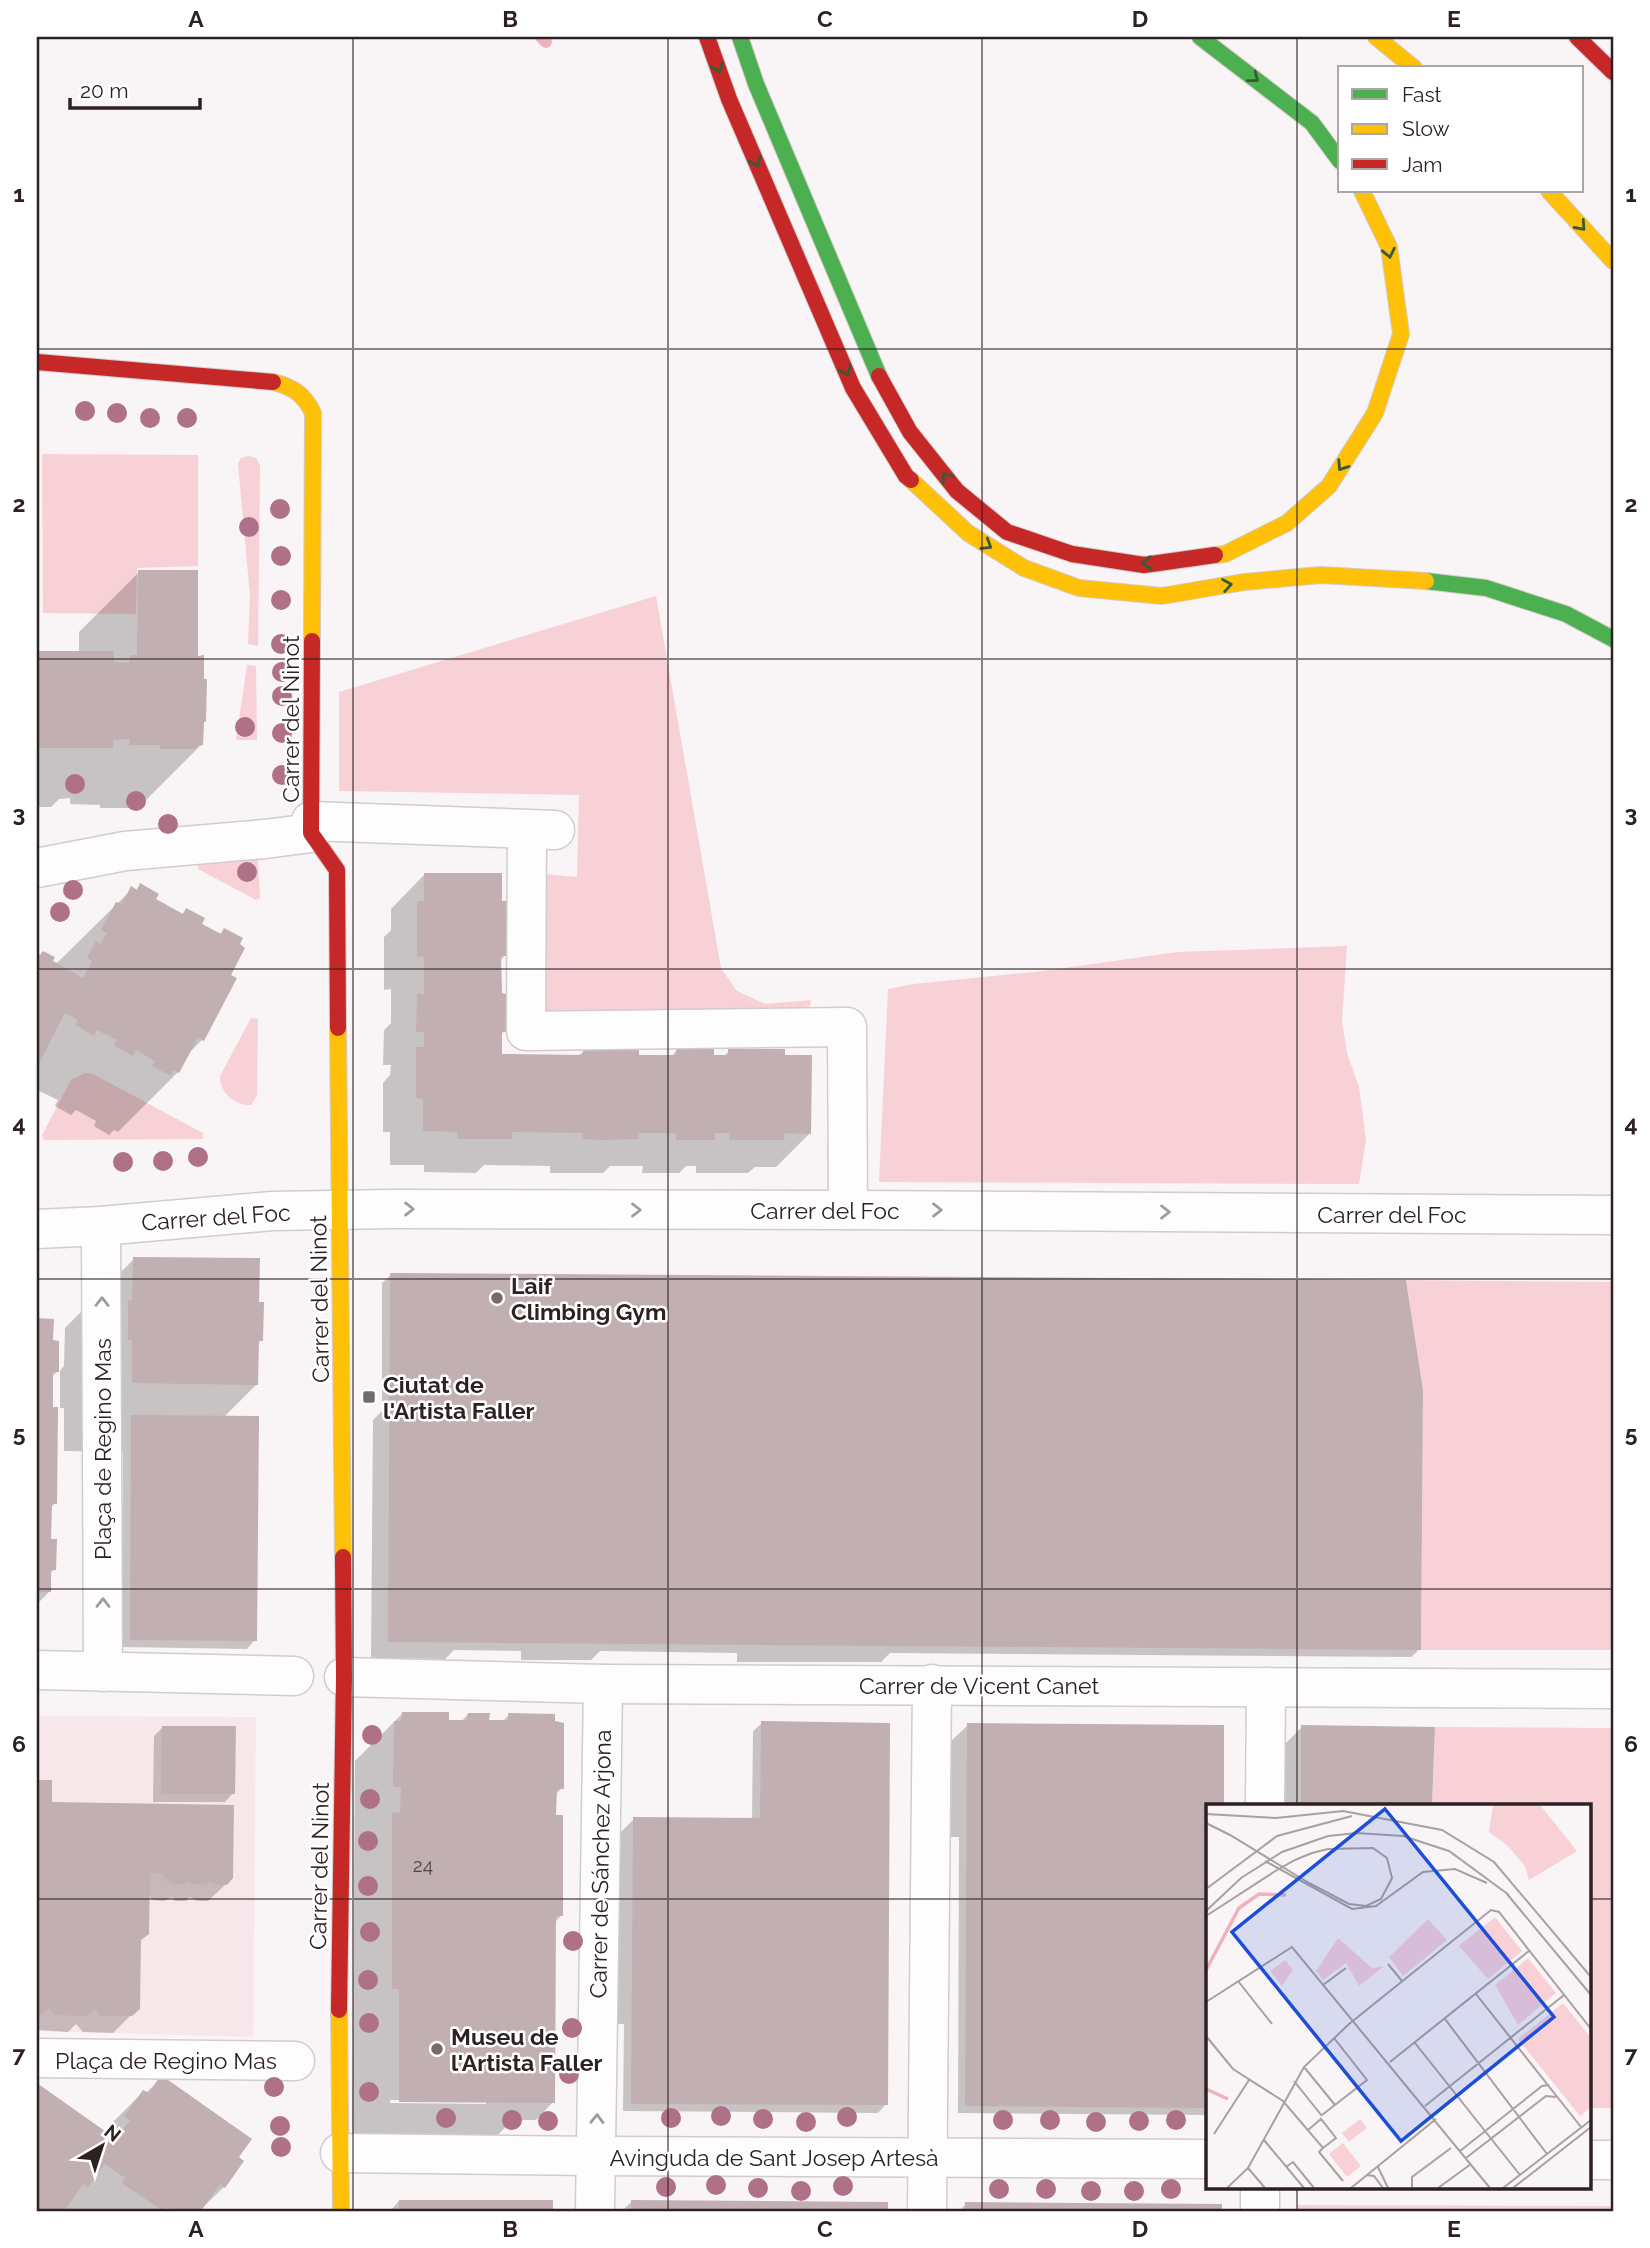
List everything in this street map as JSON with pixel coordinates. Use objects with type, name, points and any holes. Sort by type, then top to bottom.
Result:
[{"type":"main road","points":[[707,37],[729,99],[853,387],[906,476],[968,533],[1024,568],[1079,588],[1162,596],[1244,582],[1321,575],[1401,578],[1486,588],[1566,614],[1613,639]]},
{"type":"main road","points":[[740,37],[756,84],[874,369],[910,432],[957,491],[1007,532],[1072,554],[1144,565],[1225,554],[1287,523],[1329,486],[1376,413],[1401,334],[1389,247],[1362,192]]},
{"type":"main road","points":[[1200,37],[1312,123],[1338,158]]},
{"type":"main road","points":[[1376,37],[1412,66]]},
{"type":"main road","points":[[1577,37],[1613,72]]},
{"type":"main road","points":[[1550,192],[1613,261]]},
{"type":"main road","name":"Carrer del Ninot","points":[[37,362],[272,382],[289,386],[306,397],[313,413],[311,827],[337,870],[344,1677],[338,2066],[341,2211]]},
{"type":"street","points":[[37,868],[125,851],[265,839],[311,827],[541,829],[526,1031],[847,1027],[848,1210]]},
{"type":"street","name":"Carrer del Foc","points":[[37,1229],[272,1211],[848,1210],[1613,1215]]},
{"type":"street","name":"Plaça de Regino Mas","points":[[102,1226],[103,1672]]},
{"type":"street","points":[[37,1671],[294,1676]]},
{"type":"street","name":"Carrer de Vicent Canet","points":[[344,1677],[603,1684],[1613,1689]]},
{"type":"street","name":"Carrer de Sánchez Arjona","points":[[596,2211],[603,1684]]},
{"type":"street","points":[[927,2211],[932,1684]]},
{"type":"street","points":[[1265,1804],[1266,1687]]},
{"type":"street","name":"Plaça de Regino Mas","points":[[37,2058],[295,2061]]},
{"type":"street","name":"Avinguda de Sant Josep Artesà","points":[[340,2153],[596,2157],[1206,2159]]},
{"type":"street","points":[[1590,2160],[1613,2160]]},
{"type":"street","points":[[1260,2188],[1260,2211]]},
{"type":"shaded area","points":[[42,454],[198,455],[198,566],[137,568],[136,614],[43,613]]},
{"type":"shaded area","points":[[241,458],[256,458],[260,465],[258,646],[248,644],[250,596],[238,464]]},
{"type":"shaded area","points":[[656,596],[721,968],[737,991],[765,1004],[811,1000],[808,1018],[542,1013],[544,874],[577,877],[579,795],[339,791],[339,692]]},
{"type":"shaded area","points":[[247,665],[256,666],[257,740],[236,740]]},
{"type":"shaded area","points":[[254,855],[258,859],[260,898],[256,900],[198,869],[198,863]]},
{"type":"shaded area","points":[[1347,946],[1342,1021],[1347,1053],[1359,1087],[1366,1139],[1359,1184],[879,1182],[888,989],[1177,952]]},
{"type":"shaded area","points":[[251,1018],[258,1019],[257,1095],[251,1105],[245,1105],[229,1097],[222,1087],[220,1076]]},
{"type":"shaded area","points":[[85,1073],[93,1074],[203,1133],[203,1139],[44,1140],[42,1135],[71,1080]]},
{"type":"shaded area","points":[[1406,1280],[1613,1282],[1613,1650],[1421,1650],[1423,1390]]},
{"type":"shaded area","points":[[37,1716],[256,1717],[253,2037],[37,2031]]},
{"type":"shaded area","points":[[1435,1727],[1613,1728],[1613,2108],[1590,2108],[1590,1804],[1432,1804]]},
{"type":"shaded area","points":[[1297,2205],[1613,2206],[1613,2211],[1297,2211]]},
{"type":"building","points":[[138,570],[198,570],[198,656],[204,655],[204,679],[207,679],[203,745],[197,746],[196,749],[160,749],[160,745],[129,745],[130,739],[113,740],[113,748],[37,748],[37,651],[114,651],[114,662],[129,663],[130,655],[137,655]]},
{"type":"building","points":[[424,873],[502,873],[502,901],[507,901],[507,956],[501,956],[502,993],[506,994],[506,1032],[502,1032],[502,1054],[583,1055],[583,1049],[639,1049],[639,1055],[676,1055],[676,1049],[714,1049],[714,1055],[728,1055],[728,1049],[785,1049],[785,1055],[812,1055],[811,1134],[784,1133],[784,1140],[729,1140],[729,1133],[715,1133],[715,1140],[676,1140],[676,1133],[638,1133],[639,1139],[601,1140],[583,1139],[583,1133],[512,1132],[512,1139],[457,1139],[457,1132],[423,1131],[423,1099],[416,1098],[416,1047],[424,1047],[424,1032],[416,1032],[417,994],[424,994],[424,956],[417,957],[417,901],[424,901]]},
{"type":"building","points":[[140,883],[159,894],[156,899],[183,914],[186,908],[205,918],[202,924],[221,934],[224,928],[243,938],[240,944],[245,948],[231,975],[237,978],[204,1041],[198,1038],[179,1073],[173,1070],[171,1076],[152,1066],[155,1061],[136,1050],[133,1056],[114,1046],[117,1040],[97,1030],[94,1036],[75,1025],[78,1020],[65,1013],[37,1067],[37,953],[40,955],[43,951],[55,957],[53,961],[83,978],[92,961],[87,958],[96,941],[101,944],[107,933],[101,930],[116,902],[122,904],[131,886],[137,890]]},
{"type":"building","points":[[133,1257],[260,1258],[259,1302],[264,1302],[263,1341],[259,1341],[258,1385],[132,1383],[128,1300],[132,1301]]},
{"type":"building","points":[[390,1273],[1406,1280],[1423,1390],[1421,1650],[388,1642]]},
{"type":"building","points":[[37,1318],[54,1319],[53,1340],[59,1341],[59,1372],[53,1372],[53,1407],[58,1407],[57,1504],[52,1504],[51,1539],[57,1539],[56,1570],[51,1570],[51,1592],[37,1592]]},
{"type":"building","points":[[131,1415],[259,1416],[257,1641],[130,1640]]},
{"type":"building","points":[[402,1712],[449,1712],[449,1720],[467,1720],[468,1713],[490,1713],[489,1720],[508,1720],[508,1713],[555,1714],[555,1721],[564,1723],[564,1789],[557,1789],[556,1815],[563,1815],[563,1916],[556,1916],[555,2103],[399,2102],[399,1989],[392,1989],[392,1813],[400,1812],[401,1787],[393,1787],[394,1721],[401,1721]]},
{"type":"building","points":[[761,1721],[890,1723],[888,2105],[631,2104],[633,1817],[760,1818]]},
{"type":"building","points":[[967,1723],[1224,1725],[1224,1804],[1206,1804],[1206,2108],[965,2106]]},
{"type":"building","points":[[1301,1725],[1435,1727],[1432,1804],[1301,1804]]},
{"type":"building","points":[[162,1726],[236,1726],[235,1794],[161,1794]]},
{"type":"building","points":[[37,1780],[52,1780],[52,1802],[234,1805],[233,1878],[227,1885],[209,1881],[205,1885],[192,1884],[190,1881],[171,1884],[164,1877],[164,1873],[150,1873],[149,1934],[141,1940],[140,2009],[132,2016],[101,2016],[95,2008],[87,2016],[55,2015],[49,2007],[42,2015],[37,2015]]},
{"type":"building","points":[[161,2075],[252,2139],[239,2157],[244,2161],[225,2188],[220,2184],[201,2211],[173,2211],[167,2207],[163,2211],[122,2183],[125,2178],[105,2164],[88,2187],[83,2184],[64,2211],[37,2211],[37,2083],[116,2139],[130,2120],[124,2116],[143,2090],[149,2093]]},
{"type":"building","points":[[399,2200],[553,2200],[553,2211],[399,2211]]},
{"type":"building","points":[[631,2200],[888,2202],[888,2211],[631,2211]]},
{"type":"building","points":[[965,2202],[1222,2204],[1222,2211],[965,2211]]},
{"type":"waterway","points":[[541,37],[546,42]]},
{"type":"traffic: fast","points":[[740,37],[756,84],[879,376]]},
{"type":"traffic: fast","points":[[1200,37],[1312,123],[1338,158]]},
{"type":"traffic: fast","points":[[1426,581],[1486,588],[1566,614],[1613,639]]},
{"type":"traffic: slow","points":[[1376,37],[1412,66]]},
{"type":"traffic: slow","points":[[1215,555],[1225,554],[1287,523],[1329,486],[1375,413],[1401,334],[1389,247],[1362,192]]},
{"type":"traffic: slow","points":[[1550,192],[1613,261]]},
{"type":"traffic: slow","points":[[273,382],[297,392],[313,413],[312,641]]},
{"type":"traffic: slow","points":[[911,480],[968,533],[1024,568],[1079,588],[1162,596],[1244,582],[1321,575],[1426,581]]},
{"type":"traffic: slow","points":[[338,1028],[343,1557]]},
{"type":"traffic: slow","points":[[339,2010],[341,2211]]},
{"type":"traffic: jam","points":[[707,37],[729,99],[853,388],[911,480]]},
{"type":"traffic: jam","points":[[1577,37],[1613,72]]},
{"type":"traffic: jam","points":[[37,362],[273,382]]},
{"type":"traffic: jam","points":[[879,376],[910,432],[957,491],[1007,532],[1072,554],[1144,565],[1215,555]]},
{"type":"traffic: jam","points":[[312,641],[311,833],[337,870],[338,1028]]},
{"type":"traffic: jam","points":[[339,2010],[343,1557]]},
{"type":"place","name":"Laif Climbing Gym","points":[[497,1298]]},
{"type":"place","name":"Ciutat de l'Artista Faller","points":[[369,1397]]},
{"type":"place","name":"Museu de l'Artista Faller","points":[[437,2049]]}]
